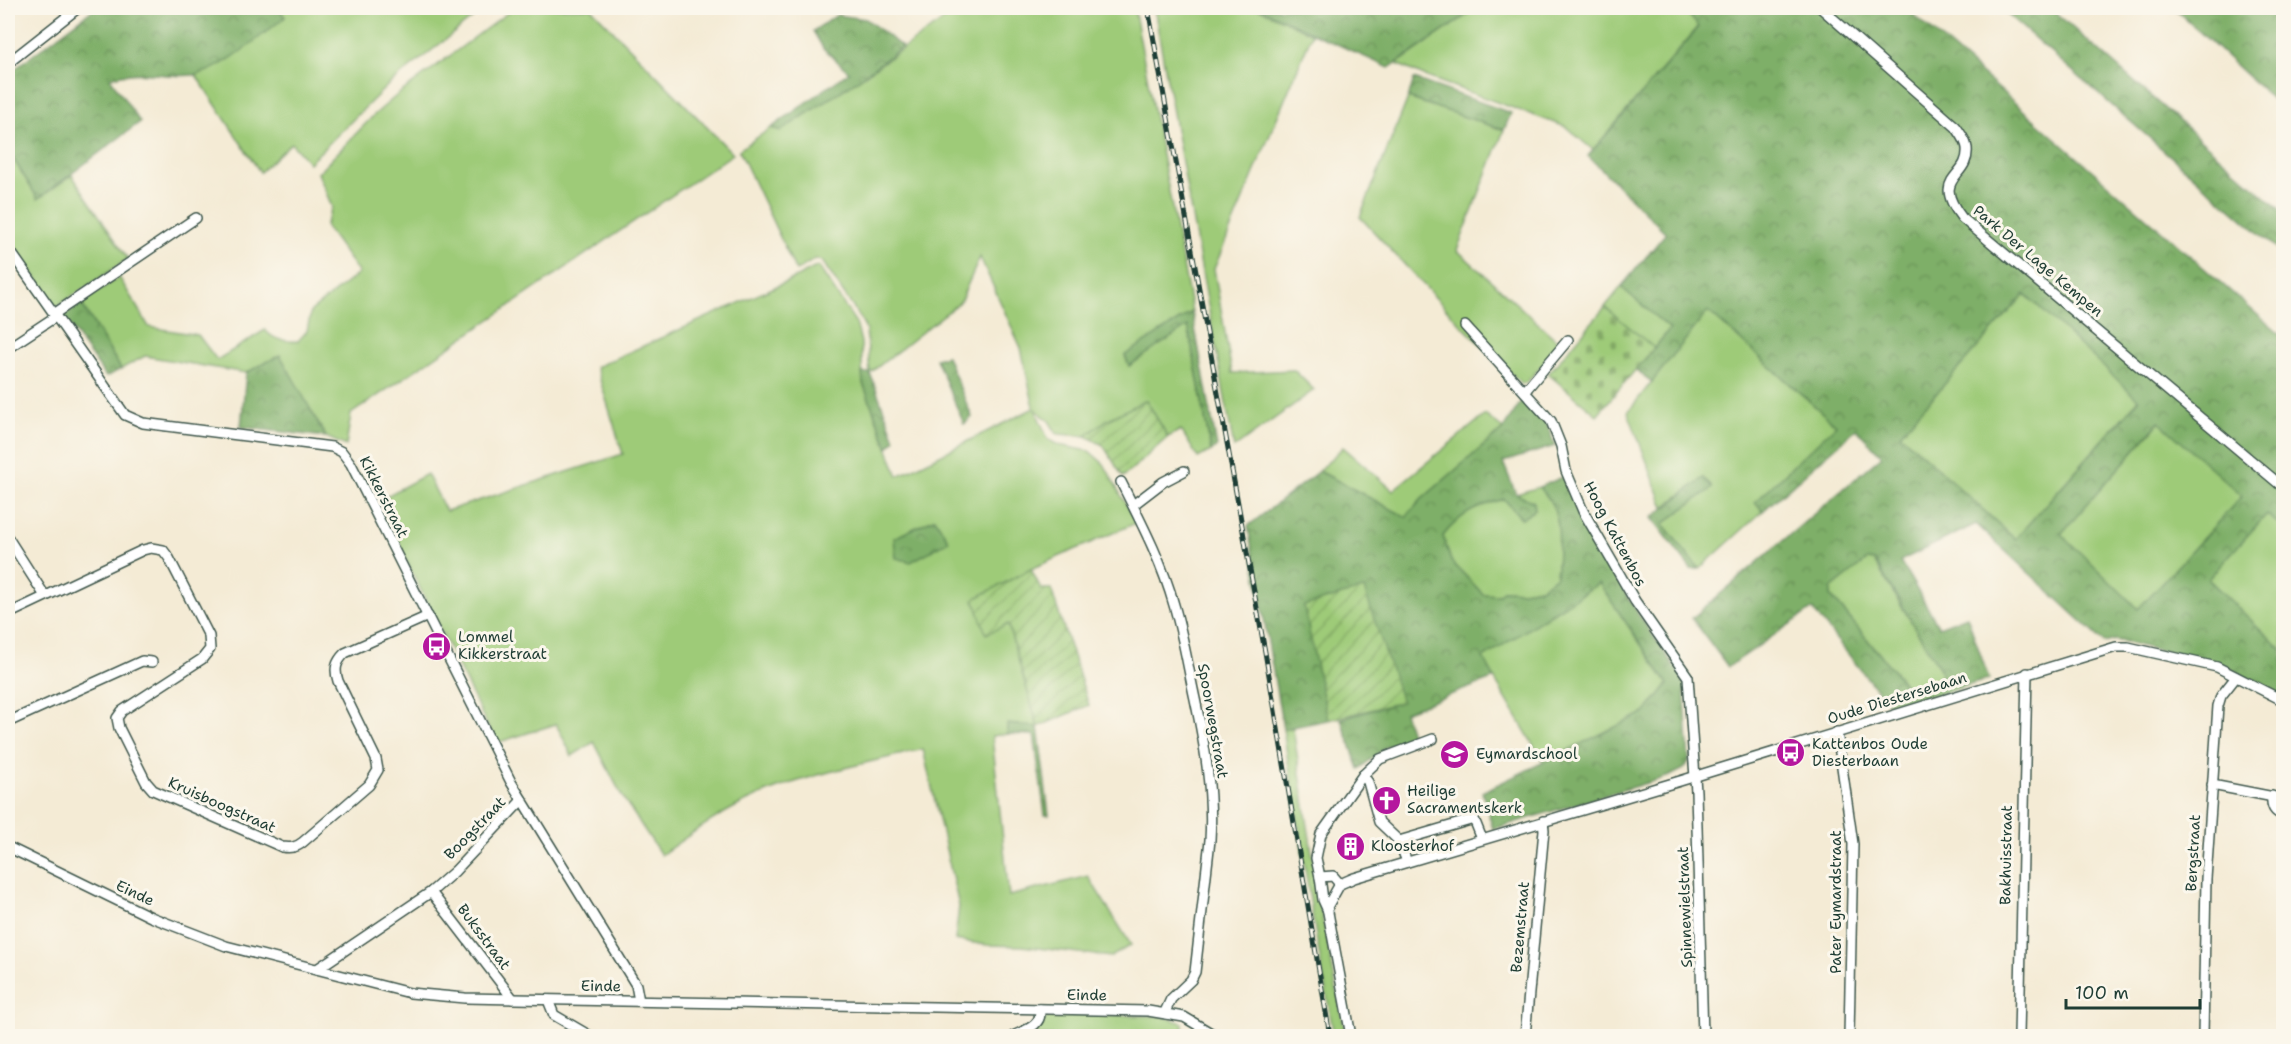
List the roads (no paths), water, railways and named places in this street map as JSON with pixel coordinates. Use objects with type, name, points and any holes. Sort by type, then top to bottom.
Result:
[{"type":"street","points":[[60,8],[67,17]]},
{"type":"street","points":[[8,63],[78,8]]},
{"type":"street","name":"Park Der Lage Kempen","points":[[1821,8],[1956,127],[1965,140],[1967,154],[1965,160],[1949,183],[1950,201],[1962,218],[2283,488]]},
{"type":"street","points":[[8,348],[196,218]]},
{"type":"street","name":"Kikkerstraat","points":[[8,248],[100,382],[130,419],[143,423],[332,447],[342,452],[351,464],[522,800]]},
{"type":"street","name":"Hoog Kattenbos","points":[[1465,326],[1551,421],[1577,498],[1627,588],[1688,677],[1695,776]]},
{"type":"street","points":[[1525,391],[1568,340]]},
{"type":"street","points":[[1133,505],[1163,482],[1184,471]]},
{"type":"street","name":"Spoorwegstraat","points":[[1121,482],[1148,534],[1174,605],[1199,718],[1209,777],[1210,840],[1195,972],[1191,980],[1171,999],[1166,1012]]},
{"type":"street","points":[[8,538],[45,596],[8,614]]},
{"type":"street","name":"Kruisboogstraat","points":[[45,596],[143,550],[158,548],[163,550],[209,636],[210,649],[202,658],[129,707],[117,718],[119,728],[146,782],[153,790],[282,847],[293,848],[369,785],[378,770],[376,759],[338,681],[335,668],[337,662],[345,653],[428,616]]},
{"type":"street","name":"Oude Diestersebaan","points":[[1340,884],[2096,652],[2128,646],[2216,667],[2283,701]]},
{"type":"street","points":[[8,722],[142,661],[152,662]]},
{"type":"street","name":"Bakhuisstraat","points":[[2019,1036],[2027,674]]},
{"type":"street","name":"Bergstraat","points":[[2203,1036],[2206,879],[2219,700],[2236,677]]},
{"type":"street","name":"Pater Eymardstraat","points":[[1837,732],[1853,844],[1849,1036]]},
{"type":"street","points":[[1351,1036],[1316,858],[1321,834],[1362,775],[1380,759],[1433,740]]},
{"type":"street","points":[[1362,775],[1368,782],[1379,822],[1399,841],[1407,862]]},
{"type":"street","name":"Spinnewielstraat","points":[[1695,776],[1703,1036]]},
{"type":"street","points":[[2212,785],[2283,799]]},
{"type":"street","points":[[2272,796],[2272,807],[2276,813],[2283,816]]},
{"type":"street","name":"Boogstraat","points":[[317,969],[431,892],[455,871],[522,800],[636,984],[639,1001]]},
{"type":"street","points":[[1399,841],[1474,819],[1482,839]]},
{"type":"street","name":"Bezemstraat","points":[[1525,1036],[1543,821]]},
{"type":"street","name":"Einde","points":[[8,846],[97,892],[181,930],[226,946],[410,993],[438,997],[548,1000],[1166,1012],[1184,1017],[1216,1036]]},
{"type":"street","points":[[1320,878],[1333,876],[1340,884],[1330,900],[1328,911]]},
{"type":"street","name":"Buksstraat","points":[[431,892],[513,999]]},
{"type":"street","points":[[548,1000],[554,1015],[590,1036]]},
{"type":"street","points":[[1013,1036],[1039,1022],[1041,1016],[1039,1009]]},
{"type":"railway","points":[[1148,8],[1265,652],[1330,1036]]},
{"type":"place","name":"Lommel Kikkerstraat","points":[[437,646]]},
{"type":"place","name":"Kattenbos Oude Diesterbaan","points":[[1791,753]]},
{"type":"place","name":"Eymardschool","points":[[1455,754]]},
{"type":"place","name":"Heilige Sacramentskerk","points":[[1386,800]]},
{"type":"place","name":"Kloosterhof","points":[[1350,846]]}]
